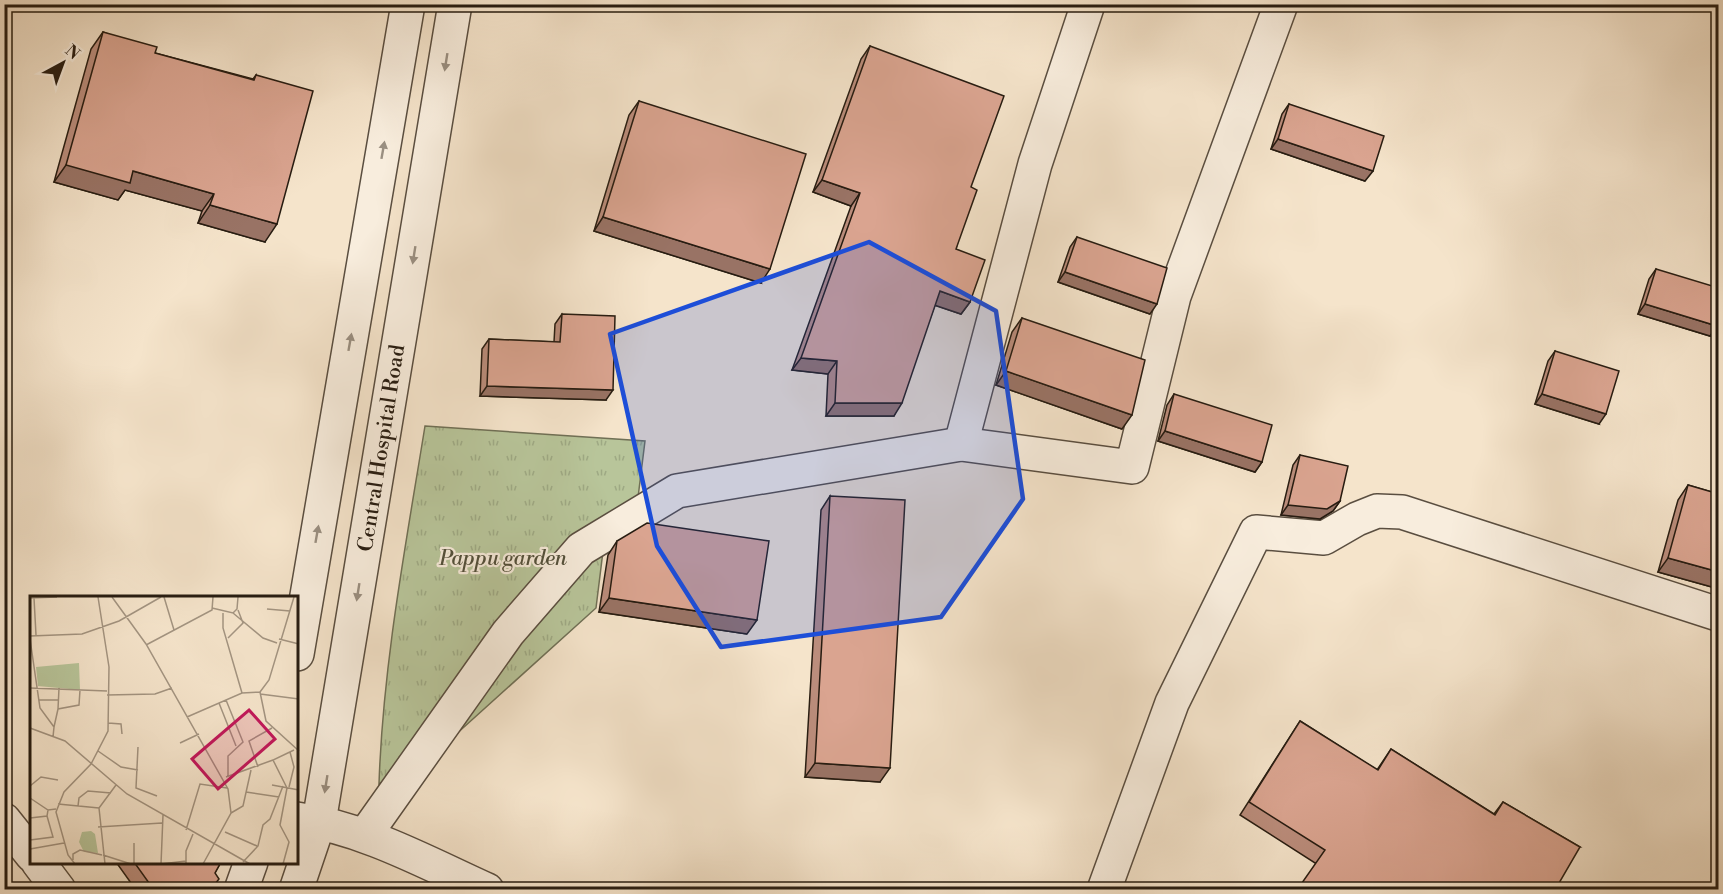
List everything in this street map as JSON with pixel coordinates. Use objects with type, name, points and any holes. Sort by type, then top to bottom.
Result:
[{"type":"street","points":[[298,648],[408,4]]},
{"type":"street","name":"Central Hospital Road","points":[[296,890],[455,4]]},
{"type":"street","points":[[961,444],[1035,164],[1088,4]]},
{"type":"street","points":[[365,835],[508,633],[581,549],[677,491],[961,444],[1132,467],[1174,296],[1281,4]]},
{"type":"street","points":[[1104,890],[1172,703],[1256,532],[1324,538],[1377,511],[1402,512],[1719,614]]},
{"type":"street","points":[[4,820],[30,852]]},
{"type":"street","points":[[308,821],[365,835],[487,890]]},
{"type":"street","points":[[40,864],[59,890]]},
{"type":"street","points":[[241,890],[250,864]]},
{"type":"highlighted area","points":[[869,242],[996,311],[1023,499],[941,617],[721,647],[657,546],[610,334]]},
{"type":"green space","name":"Pappu garden","points":[[425,426],[645,441],[634,530],[606,527],[596,608],[453,737],[379,784],[390,649]]},
{"type":"building","points":[[103,32],[157,47],[155,53],[254,80],[256,75],[313,91],[277,224],[210,205],[214,194],[133,171],[130,183],[66,165]]},
{"type":"building","points":[[870,46],[1004,96],[971,187],[977,190],[956,249],[985,260],[970,302],[940,291],[902,403],[835,403],[837,361],[801,358],[860,193],[822,180]]},
{"type":"building","points":[[639,101],[806,154],[770,269],[603,217]]},
{"type":"building","points":[[1289,104],[1384,136],[1373,171],[1278,139]]},
{"type":"building","points":[[1077,237],[1167,268],[1157,304],[1065,272]]},
{"type":"building","points":[[1656,269],[1719,288],[1717,326],[1645,304]]},
{"type":"building","points":[[562,314],[615,316],[613,390],[487,386],[489,339],[560,342]]},
{"type":"building","points":[[1022,318],[1145,360],[1132,415],[1006,371]]},
{"type":"building","points":[[1555,351],[1619,371],[1606,414],[1542,394]]},
{"type":"building","points":[[1174,394],[1272,425],[1262,462],[1165,431]]},
{"type":"building","points":[[1300,455],[1348,466],[1340,501],[1327,509],[1288,505]]},
{"type":"building","points":[[1688,485],[1719,494],[1719,572],[1668,558]]},
{"type":"building","points":[[830,496],[905,500],[890,768],[815,763]]},
{"type":"building","points":[[647,523],[769,541],[757,620],[609,598],[617,541]]},
{"type":"building","points":[[1300,721],[1378,770],[1391,749],[1495,815],[1503,802],[1580,847],[1555,890],[1297,890],[1325,850],[1249,802]]},
{"type":"building","points":[[135,864],[220,864],[215,873],[219,879],[210,890],[154,890]]}]
